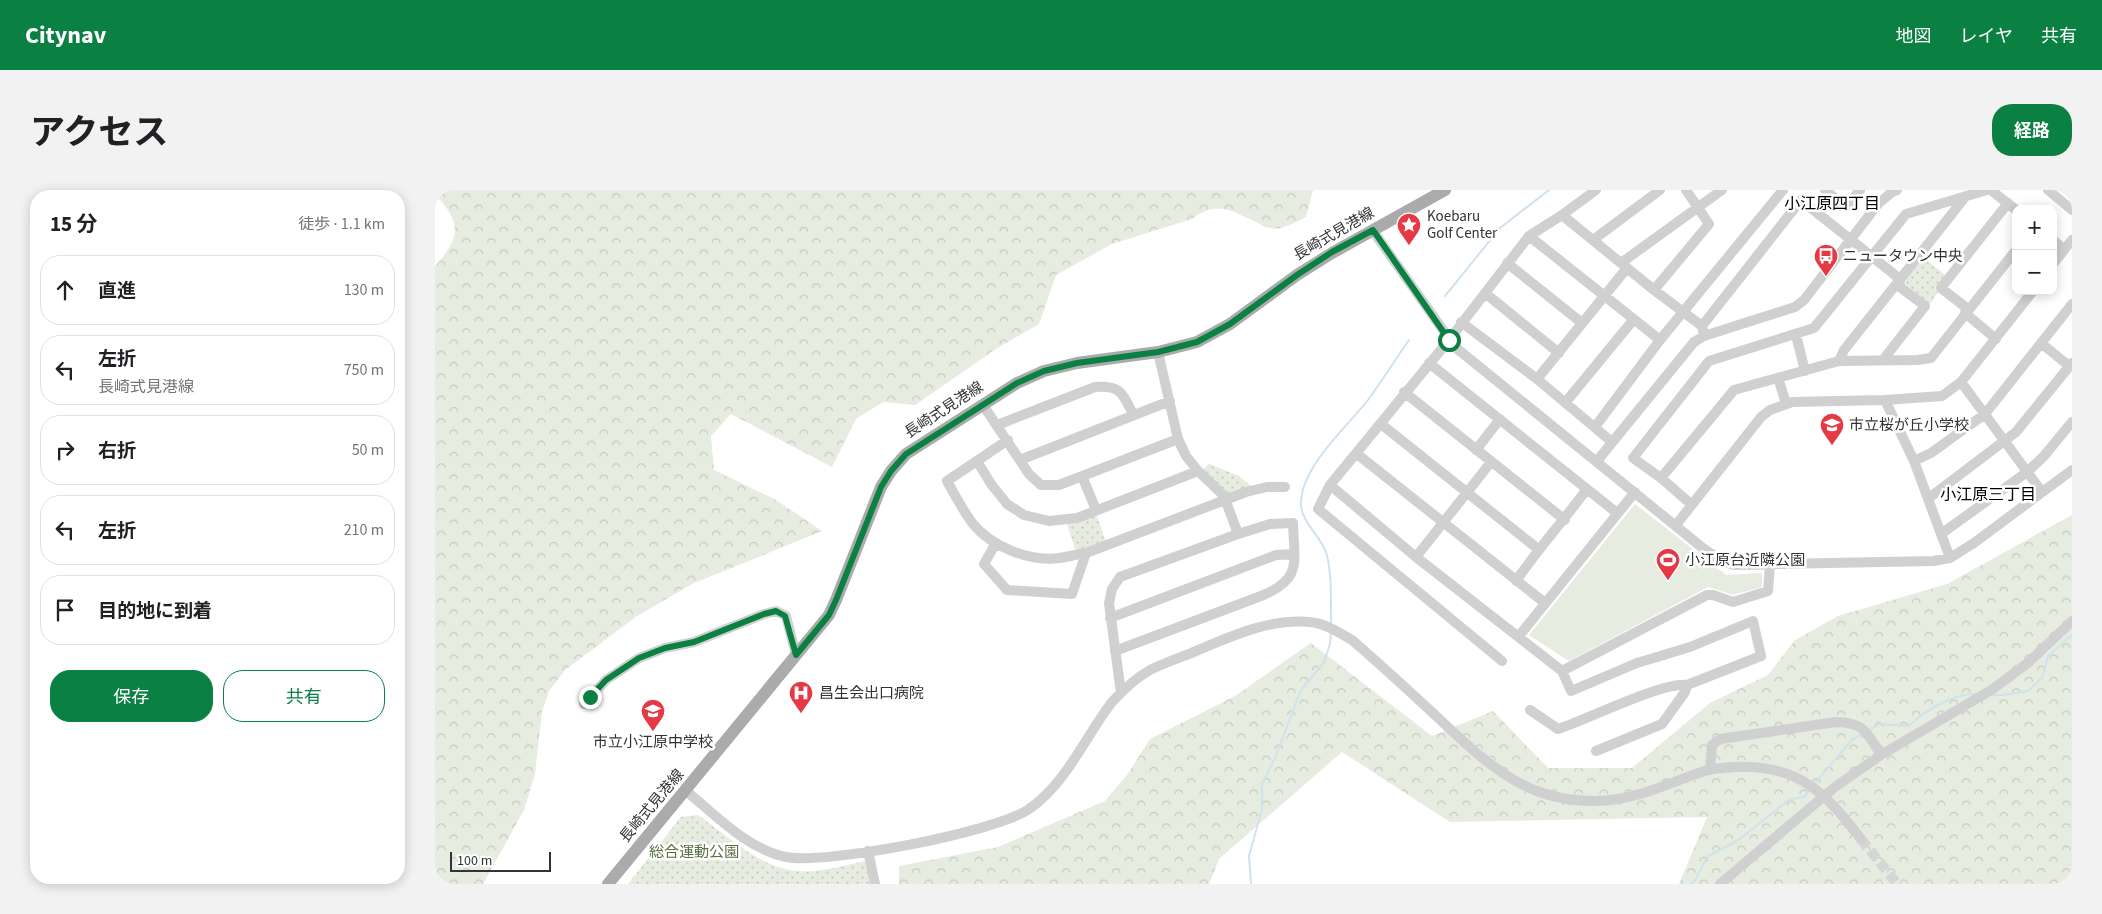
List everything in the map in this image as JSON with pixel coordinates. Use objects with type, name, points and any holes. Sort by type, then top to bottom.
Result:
[{"type":"main road","name":"長崎式見港線","points":[[608,884],[829,615],[881,487],[891,471],[906,454],[1017,383],[1044,371],[1077,363],[1158,352],[1197,342],[1230,324],[1332,252],[1445,190]]},
{"type":"street","points":[[1501,661],[1318,509],[1330,486],[1381,424],[1404,392],[1449,340],[1529,236],[1562,215],[1595,190]]},
{"type":"street","points":[[1593,240],[1660,190]]},
{"type":"street","points":[[1654,290],[1709,224],[1686,190]]},
{"type":"street","points":[[1537,379],[1605,296],[1624,266],[1722,190]]},
{"type":"street","points":[[1595,427],[1660,340],[1685,312],[1783,190]]},
{"type":"street","points":[[1825,190],[1846,207],[1860,190]]},
{"type":"street","points":[[1692,505],[1661,478],[1633,458],[1709,361],[1815,328],[1906,214],[1987,190]]},
{"type":"street","points":[[1991,190],[2012,206],[1941,288],[1996,339]]},
{"type":"street","points":[[2048,190],[2072,210]]},
{"type":"street","points":[[1703,331],[1795,307],[1804,300],[1878,204],[1893,191]]},
{"type":"street","points":[[1839,361],[1844,350],[1966,196]]},
{"type":"street","points":[[1597,461],[1683,353],[1703,331],[1801,200],[1900,279]]},
{"type":"street","points":[[1562,215],[1654,290],[1685,312],[1703,331]]},
{"type":"street","points":[[1373,230],[1455,348],[1519,401],[1722,561],[1734,564],[1770,564],[1933,561],[1950,558],[2072,470]]},
{"type":"street","points":[[1529,236],[1660,340]]},
{"type":"street","points":[[2057,259],[2072,240]]},
{"type":"street","points":[[2057,243],[2064,249]]},
{"type":"street","points":[[1661,478],[1734,390],[1839,361],[1931,358],[2012,255]]},
{"type":"street","points":[[1507,263],[1582,324]]},
{"type":"street","points":[[1883,360],[1925,306],[1900,287],[1900,279]]},
{"type":"street","points":[[1485,292],[1559,353]]},
{"type":"street","points":[[1676,525],[1761,417],[1770,410],[1786,403],[1942,396],[1961,382],[2030,295]]},
{"type":"street","points":[[1914,460],[1931,453],[1985,414],[2072,304]]},
{"type":"street","points":[[1565,403],[1634,319]]},
{"type":"street","points":[[1461,322],[1537,379],[1612,442]]},
{"type":"street","points":[[1796,334],[1805,371]]},
{"type":"street","points":[[1929,498],[2016,432],[2071,365],[2041,343]]},
{"type":"street","points":[[1158,352],[1177,439],[1186,456],[1198,471],[1224,496],[1238,534]]},
{"type":"street","points":[[1429,363],[1617,513]]},
{"type":"street","points":[[1778,378],[1786,403]]},
{"type":"street","points":[[1961,382],[2042,492]]},
{"type":"street","points":[[997,425],[1095,387],[1111,386],[1122,392],[1133,414]]},
{"type":"street","points":[[1404,392],[1565,520]]},
{"type":"street","points":[[1885,400],[1914,460],[1950,558]]},
{"type":"street","points":[[1020,460],[1170,401]]},
{"type":"street","points":[[983,405],[1029,474],[1041,485],[1059,485],[1177,439]]},
{"type":"street","points":[[1476,450],[1500,419]]},
{"type":"street","points":[[1941,534],[2027,472],[2044,456],[2072,422]]},
{"type":"street","points":[[1381,424],[1538,549]]},
{"type":"street","points":[[1008,440],[947,481],[974,525],[996,543],[1015,552],[1035,557],[1058,558],[1086,553],[1226,500],[1267,487],[1285,488]]},
{"type":"street","points":[[1357,454],[1545,604]]},
{"type":"street","points":[[977,461],[991,484],[1007,504],[1024,515],[1049,521],[1077,518],[1198,471]]},
{"type":"street","points":[[1416,557],[1491,462]]},
{"type":"street","points":[[1083,476],[1096,510]]},
{"type":"street","points":[[1330,486],[1416,557],[1562,671],[1571,690],[1637,663],[1690,647],[1753,622],[1761,656],[1687,685],[1681,684],[1653,692],[1558,729],[1530,710]]},
{"type":"street","points":[[1516,581],[1538,549],[1565,520],[1587,489]]},
{"type":"street","points":[[1519,636],[1635,492]]},
{"type":"street","points":[[1115,651],[1275,590],[1291,576],[1294,554],[1293,523],[1270,524],[1120,576],[1112,589],[1109,604],[1110,618],[1121,692]]},
{"type":"street","points":[[996,543],[984,564],[1007,590],[1073,594],[1086,553]]},
{"type":"street","points":[[1110,618],[1275,555],[1294,554]]},
{"type":"street","points":[[1562,671],[1707,595],[1713,595],[1733,602],[1768,591],[1770,564]]},
{"type":"street","points":[[584,704],[606,680],[639,658],[665,648],[694,642],[776,611],[785,616],[796,655]]},
{"type":"street","points":[[686,791],[741,835],[771,852],[786,857],[828,858],[979,829],[997,824],[1029,809],[1055,784],[1101,716],[1121,692],[1150,670],[1215,643],[1266,625],[1313,622],[1352,640],[1484,760],[1517,783],[1531,789],[1568,799],[1600,801],[1639,795],[1710,770],[1734,767],[1761,768],[1789,774],[1822,793],[1836,807],[1861,840]]},
{"type":"street","points":[[1721,884],[1815,802],[1881,755],[1993,689],[2029,662],[2072,622]]},
{"type":"street","points":[[1596,751],[1662,724],[1685,692],[1687,685]]},
{"type":"street","points":[[1710,770],[1712,745],[1720,738],[1836,722],[1854,724],[1865,730],[1881,755]]},
{"type":"street","points":[[869,851],[875,884]]},
{"type":"green space","points":[[435,190],[1313,190],[1306,217],[1287,226],[1265,227],[1231,211],[1216,208],[1201,213],[1192,219],[1112,244],[1056,275],[1039,324],[999,347],[915,405],[883,402],[856,419],[832,467],[731,414],[711,436],[714,470],[776,500],[822,531],[692,584],[637,616],[565,670],[549,691],[542,711],[535,774],[524,810],[483,884],[435,884],[435,266],[450,247],[455,230],[450,213],[435,194]]},
{"type":"green space","points":[[1923,257],[1945,275],[1935,288],[1938,292],[1930,304],[1906,285],[1905,278]]},
{"type":"green space","points":[[1209,464],[1239,476],[1252,487],[1228,495],[1202,470]]},
{"type":"green space","name":"小江原台近隣公園","points":[[1635,504],[1726,575],[1762,573],[1762,587],[1733,595],[1708,587],[1569,661],[1529,635]]},
{"type":"green space","points":[[1096,513],[1106,542],[1076,552],[1067,524]]},
{"type":"green space","points":[[2072,515],[2072,884],[1679,884],[1707,817],[1450,822],[1342,752],[1219,859],[1209,884],[899,884],[899,866],[998,847],[1105,801],[1127,775],[1150,739],[1235,696],[1311,643],[1432,736],[1493,711],[1548,768],[1632,768],[1710,703],[1768,675],[1795,640],[1838,616],[1947,584]]},
{"type":"green space","name":"総合運動公園","points":[[698,815],[752,854],[781,868],[797,871],[814,871],[875,859],[878,884],[628,884],[681,817]]},
{"type":"waterway","points":[[1445,296],[1500,228],[1549,190]]},
{"type":"waterway","points":[[1331,624],[1331,587],[1328,560],[1320,540],[1304,518],[1301,505],[1303,491],[1308,476],[1316,462],[1368,400],[1409,340]]},
{"type":"waterway","points":[[1251,884],[1249,856],[1262,809],[1262,784],[1275,758],[1301,690],[1324,662],[1331,634]]},
{"type":"waterway","points":[[1990,695],[2028,691],[2042,678],[2048,656],[2072,635]]},
{"type":"waterway","points":[[1869,730],[1879,724],[1909,726],[1923,714],[1948,700],[1975,694]]},
{"type":"waterway","points":[[1814,784],[1853,739],[1863,734]]},
{"type":"waterway","points":[[1691,884],[1708,856],[1737,841],[1790,799],[1804,797],[1810,789]]},
{"type":"tunnel","points":[[1861,839],[1897,884]]},
{"type":"place","name":"Koebaru Golf Center","points":[[1409,246]]},
{"type":"place","name":"ニュータウン中央","points":[[1826,277]]},
{"type":"place","name":"市立桜が丘小学校","points":[[1832,446]]},
{"type":"place","name":"小江原台近隣公園","points":[[1668,581]]},
{"type":"place","name":"昌生会出口病院","points":[[801,714]]},
{"type":"place","name":"市立小江原中学校","points":[[653,732]]},
{"type":"district","name":"小江原四丁目","points":[[1832,204]]},
{"type":"district","name":"小江原三丁目","points":[[1988,495]]},
{"type":"route","points":[[590,697],[606,680],[624,666],[639,658],[665,648],[694,642],[776,611],[785,616],[796,655],[829,615],[881,487],[891,471],[906,454],[1017,383],[1044,371],[1077,363],[1158,352],[1197,342],[1230,324],[1332,252],[1373,230],[1449,340]]}]
